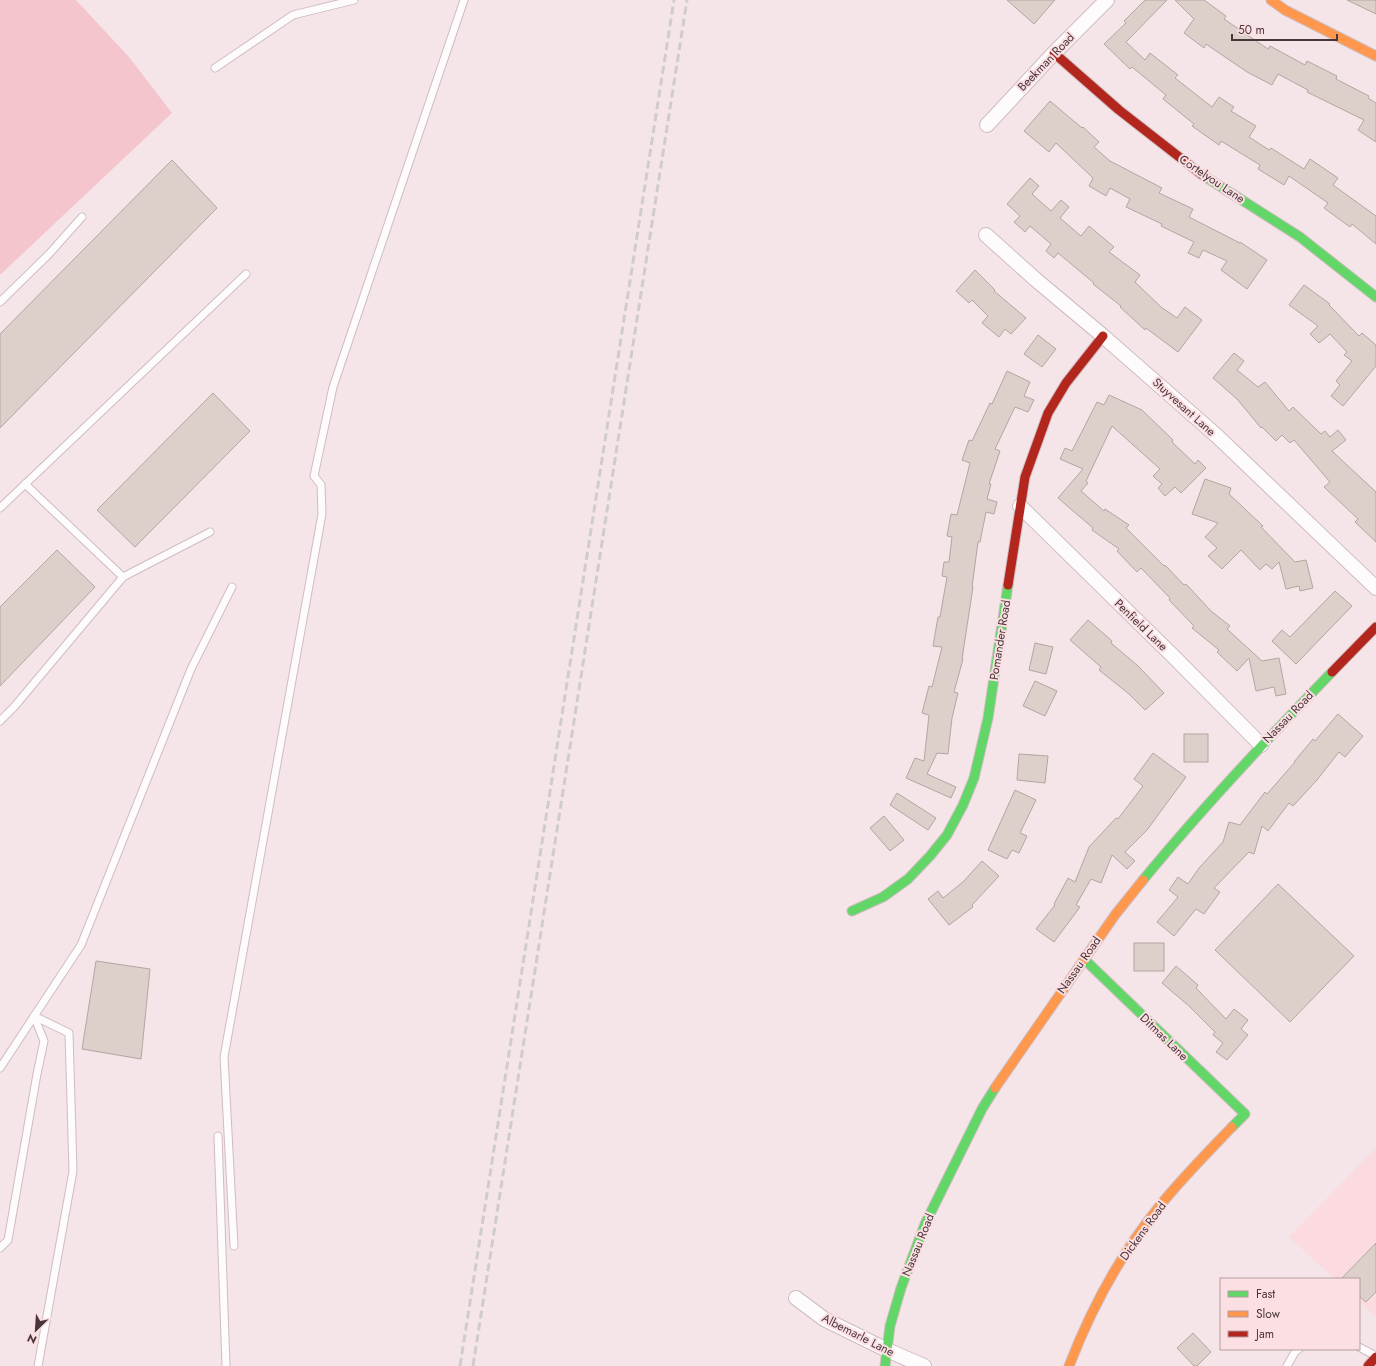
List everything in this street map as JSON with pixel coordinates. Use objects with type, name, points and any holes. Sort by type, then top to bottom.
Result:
[{"type":"street","name":"Beekman Road","points":[[987,125],[1054,53],[1107,0]]},
{"type":"street","points":[[1271,0],[1286,10],[1376,56]]},
{"type":"street","name":"Cortelyou Lane","points":[[1054,53],[1119,110],[1202,175],[1300,237],[1335,263],[1376,297]]},
{"type":"street","name":"Stuyvesant Lane","points":[[986,234],[1035,279],[1103,336],[1217,436],[1376,588]]},
{"type":"street","name":"Pomander Road","points":[[852,911],[883,897],[908,879],[930,856],[947,835],[963,805],[974,778],[988,718],[1025,477],[1048,413],[1066,383],[1103,336]]},
{"type":"street","name":"Penfield Lane","points":[[1020,506],[1261,744]]},
{"type":"street","name":"Nassau Road","points":[[885,1366],[890,1326],[901,1288],[925,1224],[982,1109],[1006,1071],[1115,915],[1167,852],[1261,744],[1376,627]]},
{"type":"street","name":"Ditmas Lane","points":[[1084,959],[1245,1114]]},
{"type":"street","name":"Dickens Road","points":[[1069,1366],[1100,1298],[1126,1252],[1148,1221],[1198,1162],[1245,1114]]},
{"type":"street","name":"Albemarle Lane","points":[[796,1298],[824,1319],[887,1350],[924,1366]]},
{"type":"street","points":[[1368,1366],[1376,1356]]},
{"type":"lane","points":[[215,68],[293,15],[354,0]]},
{"type":"lane","points":[[234,1246],[224,1057],[322,514],[321,485],[314,476],[333,387],[464,0]]},
{"type":"lane","points":[[0,302],[49,254],[82,217]]},
{"type":"lane","points":[[0,508],[246,274]]},
{"type":"lane","points":[[25,484],[123,577]]},
{"type":"lane","points":[[0,721],[14,707],[123,577],[210,532]]},
{"type":"lane","points":[[0,1068],[81,945],[191,669],[232,588]]},
{"type":"lane","points":[[0,1248],[8,1240],[44,1041],[34,1016]]},
{"type":"lane","points":[[34,1016],[69,1033],[73,1171],[38,1366]]},
{"type":"lane","points":[[218,1136],[226,1366]]},
{"type":"lane","points":[[1360,1348],[1376,1356]]},
{"type":"lane","points":[[1287,1366],[1298,1350]]},
{"type":"shaded area","points":[[0,0],[76,0],[129,57],[172,113],[0,275]]},
{"type":"shaded area","points":[[1376,1148],[1376,1317],[1360,1302],[1360,1278],[1334,1278],[1289,1237]]},
{"type":"building","points":[[1007,0],[1055,0],[1034,24]]},
{"type":"building","points":[[1145,0],[1167,0],[1126,42],[1145,60],[1150,53],[1178,75],[1175,78],[1212,107],[1219,97],[1234,107],[1231,111],[1256,126],[1249,137],[1269,150],[1271,148],[1304,169],[1310,159],[1338,178],[1333,185],[1376,216],[1376,244],[1352,224],[1350,227],[1324,208],[1328,203],[1289,176],[1284,185],[1258,169],[1260,165],[1221,141],[1219,145],[1192,126],[1194,124],[1163,99],[1166,95],[1132,67],[1130,69],[1104,44],[1126,23],[1124,21]]},
{"type":"building","points":[[1175,0],[1204,0],[1226,16],[1224,19],[1268,49],[1270,46],[1305,65],[1307,61],[1337,76],[1336,79],[1369,96],[1368,98],[1376,103],[1376,142],[1358,130],[1364,120],[1307,92],[1308,90],[1278,74],[1272,85],[1247,72],[1206,44],[1204,48],[1184,33],[1194,19]]},
{"type":"building","points":[[1347,0],[1376,0],[1376,14]]},
{"type":"building","points":[[1050,101],[1082,128],[1083,127],[1099,142],[1094,147],[1110,161],[1162,188],[1159,193],[1193,209],[1189,217],[1240,242],[1267,260],[1247,289],[1221,270],[1227,261],[1203,250],[1199,258],[1188,253],[1194,242],[1161,226],[1162,224],[1126,207],[1130,199],[1110,188],[1106,196],[1089,186],[1093,178],[1056,143],[1049,152],[1024,131]]},
{"type":"building","points":[[172,160],[217,208],[0,428],[0,334]]},
{"type":"building","points":[[1030,178],[1039,186],[1032,194],[1051,211],[1061,200],[1069,207],[1060,218],[1081,236],[1089,226],[1114,247],[1109,252],[1140,275],[1135,282],[1161,307],[1177,318],[1185,307],[1202,320],[1178,352],[1146,328],[1145,330],[1120,307],[1121,306],[1058,253],[1054,258],[1046,251],[1051,244],[1030,226],[1025,232],[1014,222],[1020,216],[1007,204]]},
{"type":"building","points":[[975,270],[995,290],[994,291],[1026,318],[1011,334],[1005,329],[999,337],[982,323],[988,316],[972,300],[969,303],[956,291]]},
{"type":"building","points":[[1304,285],[1330,304],[1329,305],[1359,336],[1362,333],[1376,345],[1376,366],[1343,406],[1331,396],[1340,385],[1336,381],[1352,361],[1344,355],[1347,352],[1330,334],[1319,343],[1310,334],[1318,326],[1289,305]]},
{"type":"building","points":[[1038,335],[1056,349],[1042,367],[1024,354]]},
{"type":"building","points":[[1234,353],[1244,361],[1237,370],[1258,387],[1265,382],[1289,411],[1293,407],[1321,434],[1325,431],[1330,437],[1338,430],[1346,440],[1332,451],[1376,492],[1376,542],[1355,522],[1358,519],[1324,487],[1330,482],[1294,440],[1290,443],[1282,435],[1276,441],[1262,427],[1261,428],[1237,399],[1213,378]]},
{"type":"building","points":[[1007,371],[1030,382],[1024,396],[1034,400],[1028,412],[1015,407],[995,449],[1000,451],[989,484],[991,484],[987,499],[997,502],[994,514],[986,512],[980,542],[978,542],[963,659],[954,692],[958,693],[952,718],[948,754],[937,753],[927,774],[956,787],[951,798],[906,778],[915,758],[924,761],[929,715],[922,713],[929,686],[932,687],[942,647],[933,646],[947,577],[942,576],[944,562],[949,562],[952,537],[947,536],[951,514],[957,515],[970,463],[962,460],[969,440],[972,441],[990,403],[992,404]]},
{"type":"building","points":[[213,393],[250,431],[135,547],[97,510]]},
{"type":"building","points":[[1109,395],[1142,410],[1195,464],[1198,460],[1206,468],[1181,493],[1175,487],[1165,496],[1158,488],[1162,484],[1153,476],[1160,469],[1112,426],[1086,481],[1088,483],[1081,491],[1104,511],[1105,509],[1129,525],[1126,528],[1184,585],[1186,584],[1211,611],[1230,626],[1227,629],[1262,661],[1279,658],[1286,694],[1276,696],[1274,687],[1256,691],[1249,658],[1237,671],[1217,652],[1219,650],[1192,628],[1194,626],[1141,568],[1137,572],[1117,551],[1119,549],[1092,530],[1093,528],[1058,498],[1083,469],[1060,459],[1065,448],[1072,451],[1097,402],[1104,405]]},
{"type":"building","points":[[1205,479],[1231,488],[1229,494],[1263,526],[1261,527],[1295,562],[1306,560],[1313,588],[1300,591],[1299,586],[1286,589],[1279,562],[1272,569],[1266,564],[1260,570],[1241,550],[1222,569],[1208,556],[1217,548],[1205,537],[1218,523],[1192,514]]},
{"type":"building","points":[[57,550],[95,587],[0,686],[0,607]]},
{"type":"building","points":[[1335,591],[1352,606],[1296,664],[1272,641],[1282,630],[1290,637]]},
{"type":"building","points":[[1088,620],[1112,641],[1111,643],[1138,666],[1164,693],[1145,710],[1129,694],[1099,670],[1101,667],[1070,640]]},
{"type":"building","points":[[1035,643],[1053,647],[1046,674],[1029,670]]},
{"type":"building","points":[[1035,681],[1057,691],[1045,716],[1023,706]]},
{"type":"building","points":[[1338,714],[1363,736],[1345,757],[1339,752],[1317,780],[1293,806],[1289,803],[1268,831],[1262,826],[1254,854],[1249,852],[1214,888],[1220,892],[1204,914],[1196,909],[1174,936],[1157,922],[1178,897],[1169,890],[1178,877],[1188,884],[1199,868],[1223,842],[1229,822],[1240,825],[1265,792],[1267,794],[1313,739],[1315,741]]},
{"type":"building","points":[[1184,734],[1208,734],[1208,762],[1184,762]]},
{"type":"building","points":[[1153,753],[1186,777],[1147,830],[1125,852],[1135,861],[1127,869],[1112,855],[1101,883],[1091,879],[1076,905],[1080,907],[1054,942],[1036,929],[1055,905],[1054,904],[1068,878],[1075,882],[1089,847],[1116,818],[1118,819],[1143,786],[1134,779]]},
{"type":"building","points":[[1019,754],[1048,756],[1045,783],[1017,780]]},
{"type":"building","points":[[1015,790],[1036,800],[1020,833],[1027,836],[1019,853],[1012,850],[1007,859],[988,850]]},
{"type":"building","points":[[897,793],[936,818],[928,830],[890,805]]},
{"type":"building","points":[[884,816],[904,840],[890,851],[870,828]]},
{"type":"building","points":[[982,861],[999,876],[972,905],[973,907],[949,925],[928,899],[938,891],[943,898],[963,882]]},
{"type":"building","points":[[1278,884],[1354,956],[1290,1022],[1215,950]]},
{"type":"building","points":[[1134,943],[1164,943],[1164,971],[1134,971]]},
{"type":"building","points":[[96,961],[150,969],[141,1059],[82,1049]]},
{"type":"building","points":[[1176,966],[1198,985],[1196,988],[1226,1019],[1234,1009],[1248,1020],[1241,1029],[1248,1035],[1227,1060],[1216,1052],[1223,1043],[1213,1035],[1215,1032],[1189,1006],[1162,983]]},
{"type":"building","points":[[1376,1243],[1376,1292],[1366,1302],[1360,1297],[1360,1278],[1342,1278]]},
{"type":"building","points":[[1193,1333],[1211,1352],[1197,1366],[1194,1366],[1177,1348]]},
{"type":"railway","points":[[460,1366],[674,0]]},
{"type":"railway","points":[[473,1366],[687,0]]},
{"type":"traffic: fast","points":[[1201,174],[1300,237],[1376,297]]},
{"type":"traffic: fast","points":[[852,911],[883,897],[908,879],[930,856],[947,835],[963,805],[974,778],[988,718],[1008,585]]},
{"type":"traffic: fast","points":[[1143,880],[1189,826],[1283,722],[1332,672]]},
{"type":"traffic: fast","points":[[1084,959],[1245,1114],[1232,1127]]},
{"type":"traffic: fast","points":[[885,1366],[890,1326],[901,1288],[925,1224],[982,1109],[995,1088]]},
{"type":"traffic: slow","points":[[1271,0],[1285,10],[1376,56]]},
{"type":"traffic: slow","points":[[995,1088],[1115,915],[1143,880]]},
{"type":"traffic: slow","points":[[1069,1366],[1097,1303],[1131,1244],[1158,1208],[1194,1166],[1232,1127]]},
{"type":"traffic: jam","points":[[1054,53],[1119,110],[1201,174]]},
{"type":"traffic: jam","points":[[1008,585],[1025,477],[1048,413],[1066,383],[1103,336]]},
{"type":"traffic: jam","points":[[1332,672],[1376,627]]},
{"type":"traffic: jam","points":[[1368,1366],[1376,1357]]}]
